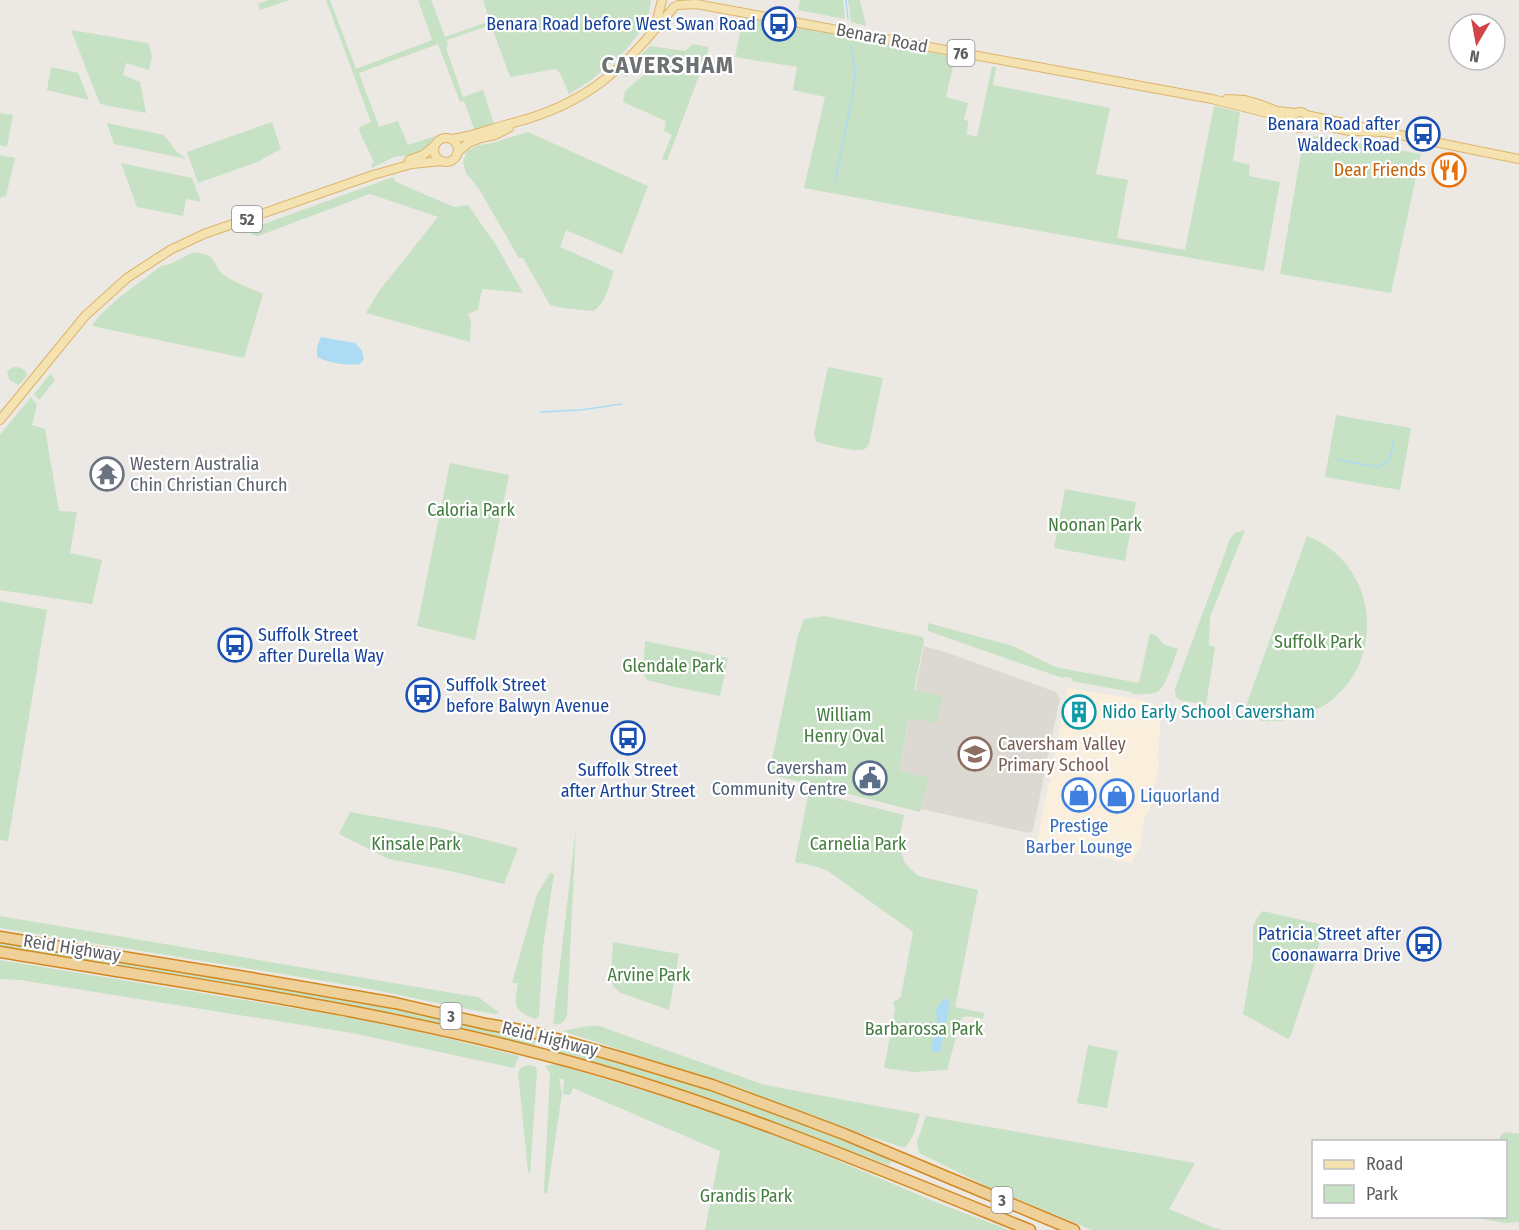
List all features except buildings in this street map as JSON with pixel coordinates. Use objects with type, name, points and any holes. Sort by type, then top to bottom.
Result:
[{"type":"highway","name":"Reid Highway","points":[[0,937],[340,994],[532,1032],[712,1085],[886,1151],[1074,1230]]},
{"type":"highway","name":"Reid Highway","points":[[0,952],[392,1019],[494,1042],[606,1072],[706,1103],[793,1134],[1030,1230]]},
{"type":"main road","name":"52","points":[[662,0],[667,6],[678,4]]},
{"type":"main road","name":"52","points":[[655,28],[662,0]]},
{"type":"main road","name":"Benara Road","points":[[678,4],[692,2],[1212,99],[1245,100],[1294,118]]},
{"type":"main road","name":"52","points":[[0,420],[77,325],[127,278],[170,250],[204,234],[373,175],[412,164],[453,159],[468,143],[500,133],[590,90],[627,60],[678,4]]},
{"type":"main road","name":"76","points":[[1378,132],[1307,125],[1298,128],[1294,118],[1300,112],[1378,132],[1519,159]]},
{"type":"main road","points":[[1306,115],[1307,125]]},
{"type":"main road","name":"52","points":[[373,175],[388,166],[430,151],[442,139],[480,134],[507,124],[517,123]]},
{"type":"main road","points":[[451,139],[456,145],[457,153]]},
{"type":"main road","points":[[435,145],[436,156],[442,161]]},
{"type":"shaded area","name":"Caversham Valley Primary School","points":[[924,646],[1056,692],[1060,698],[1033,830],[1029,833],[921,809],[929,778],[899,771]]},
{"type":"shaded area","points":[[1068,688],[1142,700],[1156,706],[1159,710],[1159,765],[1150,808],[1145,816],[1140,849],[1131,862],[1117,861],[1037,841]]},
{"type":"green space","points":[[268,0],[289,0],[260,10],[258,4]]},
{"type":"green space","points":[[326,0],[330,0],[356,69],[432,40],[418,0],[431,0],[445,37],[490,21],[483,0],[651,0],[647,23],[625,51],[590,81],[569,94],[556,69],[510,77],[491,25],[447,40],[446,48],[463,97],[483,90],[494,124],[475,131],[464,101],[460,102],[438,44],[359,73],[379,127],[398,121],[408,145],[435,136],[417,154],[394,157],[372,168],[374,162],[359,127],[371,122]]},
{"type":"green space","points":[[800,0],[843,0],[845,19],[798,10]]},
{"type":"green space","points":[[848,0],[860,0],[866,26],[851,22]]},
{"type":"green space","points":[[743,17],[955,57],[946,97],[968,103],[964,120],[968,121],[967,134],[977,137],[992,67],[996,67],[993,85],[1110,108],[1096,174],[1128,180],[1117,238],[1185,250],[1214,106],[1240,112],[1233,161],[1250,165],[1249,176],[1280,182],[1264,271],[804,188],[825,97],[793,90],[797,67],[735,57]]},
{"type":"green space","points":[[71,30],[148,43],[152,56],[149,70],[126,63],[123,75],[140,82],[146,113],[100,104]]},
{"type":"green space","points":[[693,44],[708,47],[708,52],[667,161],[662,159],[672,135],[664,131],[666,121],[623,102],[625,91],[652,68],[642,66],[627,77],[622,74],[650,46],[685,51]]},
{"type":"green space","points":[[51,67],[78,73],[89,100],[47,90]]},
{"type":"green space","points":[[0,113],[13,115],[7,147],[0,145]]},
{"type":"green space","points":[[272,122],[281,149],[260,161],[198,183],[187,152]]},
{"type":"green space","points":[[107,123],[164,135],[177,152],[187,159],[114,144]]},
{"type":"green space","points":[[528,132],[648,186],[622,254],[566,230],[560,247],[614,271],[604,299],[593,311],[550,305],[523,258],[519,258],[479,189],[466,173],[463,162],[467,150]]},
{"type":"green space","points":[[1318,136],[1421,154],[1391,293],[1280,274],[1301,154],[1309,137]]},
{"type":"green space","points":[[0,155],[15,158],[6,196],[0,198]]},
{"type":"green space","points":[[121,163],[192,178],[201,202],[186,199],[183,216],[137,207]]},
{"type":"green space","points":[[393,177],[396,182],[454,207],[468,205],[496,245],[523,293],[483,289],[478,310],[468,314],[471,322],[470,342],[366,313],[379,291],[438,217],[370,194],[258,236],[247,230]]},
{"type":"green space","points":[[194,252],[209,256],[227,277],[263,294],[244,358],[92,326],[114,302],[161,266]]},
{"type":"green space","points":[[14,367],[22,369],[27,376],[18,385],[9,379],[7,371]]},
{"type":"green space","points":[[828,367],[883,378],[869,444],[864,449],[846,449],[816,441],[814,433]]},
{"type":"green space","points":[[51,373],[55,380],[39,400],[34,394]]},
{"type":"green space","points":[[31,397],[37,405],[32,425],[45,429],[59,511],[77,512],[70,553],[102,560],[92,604],[0,590],[0,435]]},
{"type":"green space","points":[[1336,415],[1411,428],[1400,490],[1325,477]]},
{"type":"green space","name":"Caloria Park","points":[[450,463],[509,475],[475,640],[417,626]]},
{"type":"green space","name":"Noonan Park","points":[[1065,489],[1136,502],[1125,561],[1054,548]]},
{"type":"green space","points":[[1245,530],[1210,617],[1209,645],[1215,647],[1206,705],[1180,700],[1176,697],[1175,689],[1230,539],[1235,533]]},
{"type":"green space","name":"Suffolk Park","points":[[1307,536],[1334,551],[1352,573],[1364,598],[1367,626],[1363,653],[1351,679],[1332,700],[1305,715],[1274,721],[1242,717]]},
{"type":"green space","points":[[0,601],[47,610],[8,841],[0,840]]},
{"type":"green space","name":"William Henry Oval","points":[[825,616],[923,637],[914,690],[942,696],[937,723],[909,718],[899,771],[929,778],[920,812],[769,774],[798,635],[804,619]]},
{"type":"green space","points":[[928,623],[1013,646],[1055,667],[1139,683],[1150,633],[1158,637],[1163,644],[1178,649],[1167,679],[1157,692],[1133,694],[1054,675],[928,631]]},
{"type":"green space","name":"Glendale Park","points":[[645,641],[728,658],[720,696],[647,680],[643,672]]},
{"type":"green space","name":"Carnelia Park","points":[[809,791],[904,815],[898,844],[905,863],[918,876],[978,890],[955,1007],[984,1013],[983,1019],[969,1017],[961,1019],[947,1070],[913,1072],[884,1068],[895,1010],[893,1002],[901,996],[913,932],[828,871],[795,862]]},
{"type":"green space","name":"Kinsale Park","points":[[350,812],[444,829],[518,848],[504,884],[389,859],[339,834]]},
{"type":"green space","points":[[576,828],[567,1015],[562,1022],[553,1024]]},
{"type":"green space","points":[[550,873],[554,874],[543,947],[539,1016],[535,1019],[519,1010],[516,1002],[518,983],[512,983],[537,894]]},
{"type":"green space","points":[[1263,911],[1323,925],[1314,966],[1288,1039],[1243,1014],[1253,957],[1253,926]]},
{"type":"green space","points":[[0,916],[478,997],[500,1013],[495,1014],[319,980],[0,928]]},
{"type":"green space","points":[[0,939],[405,1007],[535,1038],[535,1049],[0,949]]},
{"type":"green space","name":"Arvine Park","points":[[613,942],[679,954],[669,1010],[621,993],[613,987],[611,977]]},
{"type":"green space","points":[[0,960],[347,1017],[519,1056],[514,1068],[352,1033],[20,980],[0,979]]},
{"type":"green space","points":[[600,1026],[765,1085],[920,1114],[913,1136],[905,1148],[739,1088],[562,1031]]},
{"type":"green space","points":[[553,1042],[714,1091],[897,1160],[888,1165],[552,1054]]},
{"type":"green space","points":[[1088,1045],[1118,1051],[1107,1108],[1077,1103]]},
{"type":"green space","name":"Grandis Park","points":[[555,1064],[695,1106],[789,1140],[938,1203],[1009,1230],[705,1230],[720,1151],[573,1088],[570,1095],[563,1094],[564,1080],[559,1078],[562,1094],[547,1194],[544,1192],[550,1073],[545,1066]]},
{"type":"green space","points":[[530,1065],[536,1067],[537,1072],[530,1174],[518,1073],[522,1067]]},
{"type":"green space","points":[[926,1116],[1195,1163],[1169,1209],[1222,1230],[1092,1230],[990,1188],[919,1153],[917,1142]]},
{"type":"green space","points":[[1506,1132],[1519,1134],[1519,1222],[1506,1223],[1476,1218],[1507,1218],[1507,1140],[1499,1140],[1501,1134]]},
{"type":"water","points":[[321,337],[355,343],[362,351],[364,359],[360,364],[348,365],[317,357],[317,347]]},
{"type":"water","points":[[945,998],[950,1003],[940,1053],[931,1050],[938,1030],[936,1012]]},
{"type":"waterway","points":[[846,0],[848,19]]},
{"type":"waterway","points":[[835,181],[853,92],[855,72],[851,45]]},
{"type":"waterway","points":[[540,412],[581,410],[621,404]]},
{"type":"waterway","points":[[1339,460],[1378,467],[1390,460],[1394,438]]},
{"type":"place","name":"Benara Road before West Swan Road","points":[[779,24]]},
{"type":"place","name":"Benara Road after Waldeck Road","points":[[1423,134]]},
{"type":"place","name":"Dear Friends","points":[[1449,170]]},
{"type":"place","name":"Western Australia Chin Christian Church","points":[[107,474]]},
{"type":"place","name":"Suffolk Street after Durella Way","points":[[235,645]]},
{"type":"place","name":"Suffolk Street before Balwyn Avenue","points":[[423,695]]},
{"type":"place","name":"Nido Early School Caversham","points":[[1079,712]]},
{"type":"place","name":"Suffolk Street after Arthur Street","points":[[628,738]]},
{"type":"place","name":"Caversham Valley Primary School","points":[[975,754]]},
{"type":"place","name":"Caversham Community Centre","points":[[870,778]]},
{"type":"place","name":"Prestige Barber Lounge","points":[[1079,795]]},
{"type":"place","name":"Liquorland","points":[[1117,796]]},
{"type":"place","name":"Patricia Street after Coonawarra Drive","points":[[1424,944]]},
{"type":"district","name":"CAVERSHAM","points":[[668,65]]},
{"type":"park label","name":"Barbarossa Park","points":[[924,1029]]}]
